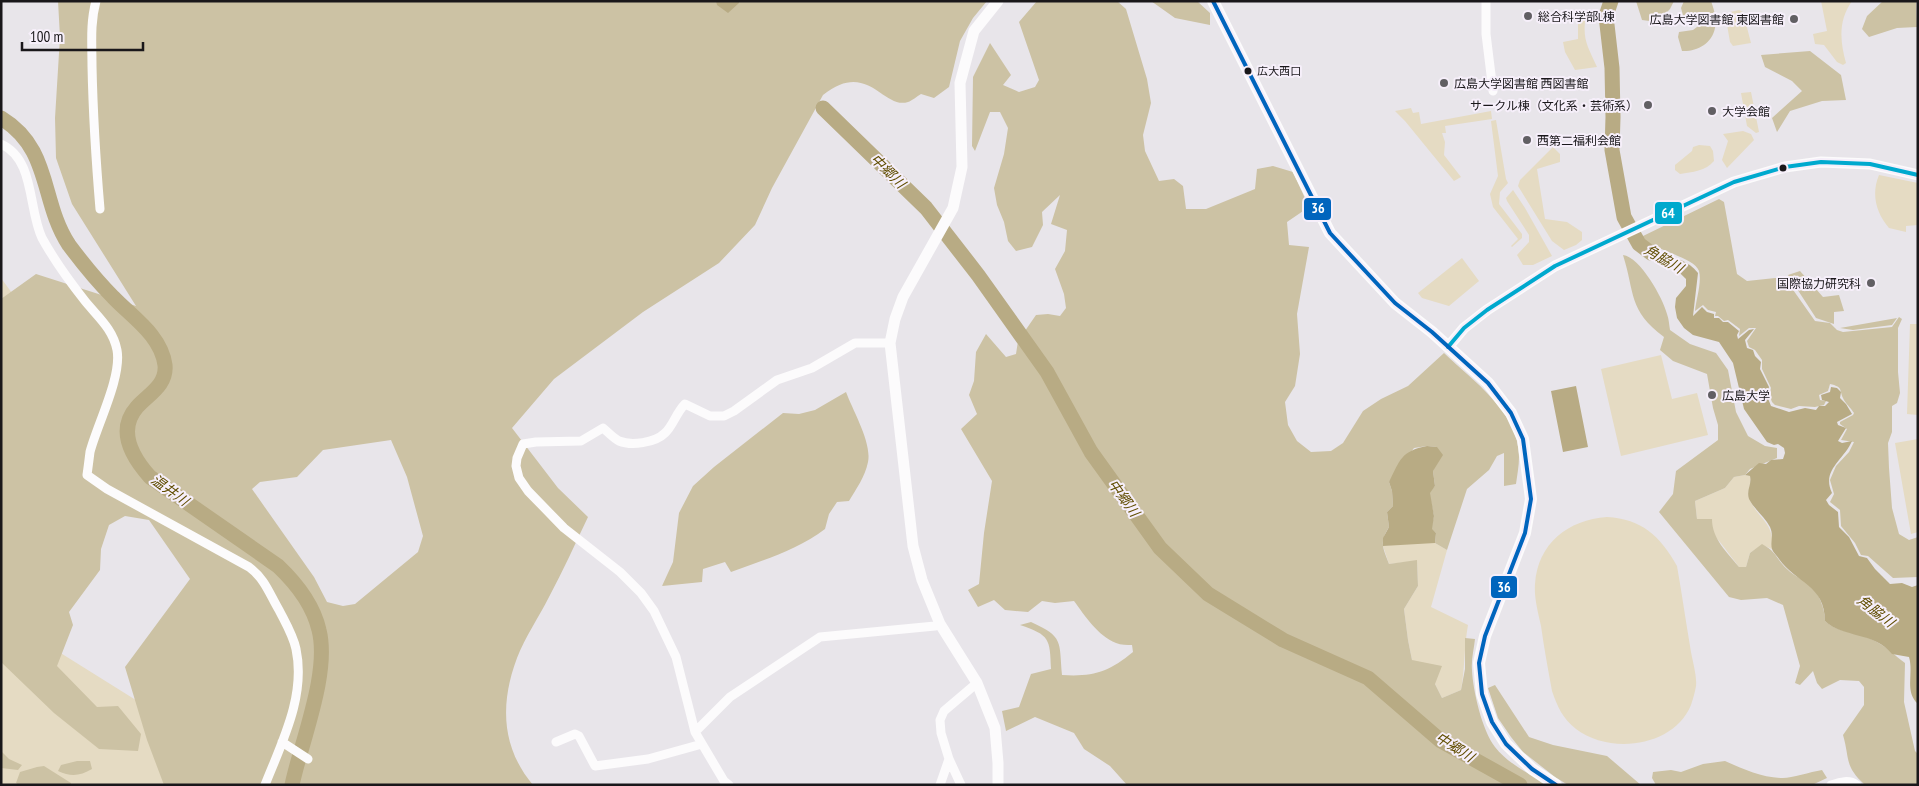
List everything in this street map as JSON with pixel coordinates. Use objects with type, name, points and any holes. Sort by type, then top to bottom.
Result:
[{"type":"main road","points":[[1215,3],[1330,233],[1395,303],[1488,383],[1511,413],[1523,439],[1531,499],[1524,532],[1485,636],[1479,663],[1482,694],[1492,722],[1506,744],[1532,769],[1556,785]]},
{"type":"street","points":[[96,1],[91,17],[92,76],[100,209]]},
{"type":"street","points":[[998,1],[974,31],[960,83],[962,167],[953,208],[903,297],[890,343],[913,546],[922,580],[940,624],[977,683],[995,728],[998,785]]},
{"type":"street","points":[[1486,1],[1486,34],[1493,91]]},
{"type":"street","points":[[1,144],[18,156],[28,184],[36,224],[48,248],[85,300],[105,323],[113,336],[118,352],[112,385],[90,453],[87,475],[107,489],[249,566],[260,575],[288,628],[295,647],[298,665],[297,698],[283,743],[265,785]]},
{"type":"street","points":[[1448,347],[1464,328],[1487,310],[1555,266],[1720,187],[1785,167],[1821,162],[1870,164],[1918,175]]},
{"type":"street","points":[[728,785],[695,732],[676,657],[654,611],[620,572],[564,528],[528,491],[519,478],[516,466],[517,458],[523,444],[581,441],[603,428],[618,440],[627,443],[642,442],[659,437],[666,432],[678,411],[685,404],[710,416],[724,416],[777,380],[812,368],[855,343],[890,343]]},
{"type":"street","points":[[695,732],[730,697],[820,638],[940,624]]},
{"type":"street","points":[[962,785],[949,759],[941,733],[940,720],[944,711],[977,683]]},
{"type":"street","points":[[556,742],[575,734],[579,736],[596,766],[648,759],[702,744]]},
{"type":"street","points":[[283,743],[308,759]]},
{"type":"street","points":[[940,785],[949,759]]},
{"type":"street","points":[[1831,785],[1843,781],[1854,782],[1857,785]]},
{"type":"shaded area","points":[[58,1],[987,1],[973,18],[960,41],[949,87],[934,98],[921,94],[908,102],[899,103],[873,88],[852,82],[839,85],[823,95],[772,188],[755,225],[719,263],[643,312],[554,379],[512,428],[558,488],[588,517],[545,605],[520,650],[511,675],[506,708],[509,740],[522,770],[533,785],[164,785],[147,740],[125,667],[190,579],[149,520],[125,516],[109,525],[101,549],[100,570],[69,612],[73,625],[57,666],[97,707],[118,706],[141,734],[138,751],[99,749],[54,713],[1,662],[1,299],[36,274],[136,306],[72,204],[56,158],[55,118],[60,37]],"holes":[[[391,440],[407,477],[423,536],[418,552],[355,604],[343,606],[327,602],[314,577],[252,489],[260,482],[297,477],[323,450]]]},
{"type":"shaded area","points":[[1037,1],[1117,1],[1126,9],[1147,79],[1151,103],[1143,135],[1145,151],[1159,181],[1174,179],[1183,186],[1186,209],[1206,209],[1255,189],[1257,169],[1273,166],[1293,172],[1309,207],[1287,222],[1289,245],[1309,247],[1297,314],[1300,354],[1295,386],[1285,402],[1288,425],[1297,441],[1311,452],[1331,451],[1343,443],[1363,411],[1381,399],[1408,386],[1444,353],[1480,386],[1503,412],[1517,441],[1519,457],[1516,484],[1504,486],[1504,453],[1497,456],[1489,470],[1467,489],[1447,550],[1435,543],[1436,533],[1431,529],[1434,516],[1429,493],[1435,486],[1433,471],[1437,447],[1414,448],[1389,482],[1393,506],[1387,512],[1389,527],[1384,537],[1383,545],[1389,564],[1417,560],[1418,586],[1404,609],[1412,660],[1442,666],[1435,684],[1442,698],[1461,690],[1465,669],[1465,638],[1475,639],[1472,658],[1474,688],[1482,721],[1490,740],[1506,759],[1548,785],[1127,785],[1110,766],[1084,749],[1074,733],[1035,717],[1006,731],[1002,711],[1019,707],[1031,674],[1051,669],[1049,645],[1043,635],[1020,625],[1031,622],[1055,636],[1060,647],[1062,675],[1083,675],[1100,672],[1108,669],[1133,652],[1132,645],[1118,644],[1103,636],[1074,601],[1055,603],[1042,601],[1028,612],[1005,610],[994,600],[978,607],[968,590],[979,584],[992,481],[961,429],[977,414],[969,395],[974,381],[976,352],[986,334],[1006,357],[1016,354],[1018,341],[1036,315],[1060,316],[1066,308],[1064,294],[1055,269],[1065,251],[1067,230],[1051,224],[1060,195],[1042,212],[1043,225],[1032,247],[1016,251],[1008,241],[994,188],[1004,154],[1008,128],[1000,112],[990,112],[975,151],[972,146],[973,77],[990,43],[1011,75],[1003,85],[1019,92],[1035,87],[1039,80],[1019,22]]},
{"type":"shaded area","points":[[1151,1],[1197,1],[1210,13],[1210,25],[1175,18]]},
{"type":"shaded area","points":[[1636,1],[1674,1],[1670,9],[1657,22],[1642,20]]},
{"type":"shaded area","points":[[1684,1],[1711,1],[1716,22],[1713,34],[1707,43],[1687,51],[1682,51],[1678,37],[1679,32],[1693,30],[1697,27],[1698,21],[1684,19],[1681,8]]},
{"type":"shaded area","points":[[1821,1],[1852,1],[1842,24],[1842,47],[1846,63],[1843,65],[1837,62],[1824,45],[1815,44],[1813,34],[1827,31]]},
{"type":"shaded area","points":[[1883,1],[1916,1],[1917,27],[1897,28],[1869,37],[1862,29],[1867,16]]},
{"type":"shaded area","points":[[1739,10],[1743,12],[1751,43],[1733,46],[1730,42],[1726,19],[1730,12]]},
{"type":"shaded area","points":[[1586,14],[1586,42],[1597,67],[1575,70],[1565,52],[1563,42],[1578,39],[1578,15]]},
{"type":"shaded area","points":[[1810,51],[1841,75],[1846,100],[1822,101],[1790,111],[1777,132],[1772,118],[1802,91],[1792,81],[1765,67],[1761,55]]},
{"type":"shaded area","points":[[1751,92],[1759,132],[1756,133],[1747,126],[1741,93]]},
{"type":"shaded area","points":[[1411,108],[1413,113],[1419,112],[1421,124],[1491,111],[1492,119],[1445,126],[1446,133],[1442,133],[1445,142],[1444,155],[1461,177],[1454,181],[1395,111]]},
{"type":"shaded area","points":[[1496,120],[1508,183],[1500,192],[1499,204],[1522,234],[1522,238],[1512,247],[1518,239],[1493,207],[1490,194],[1498,176],[1491,121]]},
{"type":"shaded area","points":[[1743,131],[1751,134],[1754,140],[1727,168],[1722,160],[1728,141],[1723,134]]},
{"type":"shaded area","points":[[1699,145],[1710,146],[1713,151],[1714,161],[1703,169],[1680,174],[1675,170],[1675,165],[1692,151],[1693,147]]},
{"type":"shaded area","points":[[1553,147],[1560,154],[1560,162],[1537,169],[1545,219],[1567,222],[1582,232],[1582,240],[1564,250],[1552,241],[1518,186],[1520,180]]},
{"type":"shaded area","points":[[1879,175],[1918,183],[1918,225],[1906,226],[1906,232],[1889,228],[1881,216],[1876,203],[1875,189]]},
{"type":"shaded area","points":[[1513,190],[1552,256],[1533,265],[1523,265],[1517,255],[1529,242],[1529,235],[1507,201],[1506,198]]},
{"type":"shaded area","points":[[1719,199],[1724,202],[1737,274],[1747,281],[1784,277],[1815,321],[1830,323],[1837,330],[1843,332],[1892,327],[1899,317],[1902,319],[1898,328],[1900,393],[1897,403],[1892,406],[1892,432],[1888,443],[1889,468],[1892,508],[1899,534],[1909,540],[1918,537],[1918,577],[1893,578],[1868,556],[1861,555],[1855,543],[1841,526],[1840,510],[1830,502],[1834,494],[1830,480],[1836,466],[1849,452],[1854,442],[1841,440],[1847,429],[1840,422],[1854,413],[1844,400],[1839,387],[1830,384],[1828,391],[1819,395],[1820,400],[1826,401],[1824,405],[1815,407],[1799,406],[1791,409],[1775,405],[1769,394],[1771,388],[1762,369],[1762,360],[1755,350],[1749,347],[1747,341],[1756,328],[1749,328],[1739,336],[1740,329],[1728,320],[1724,321],[1715,316],[1716,312],[1708,310],[1703,305],[1695,311],[1700,280],[1699,271],[1696,266],[1647,242],[1641,237]]},
{"type":"shaded area","points":[[1623,255],[1630,257],[1650,279],[1665,307],[1670,330],[1690,344],[1716,353],[1728,370],[1736,412],[1748,436],[1765,446],[1777,448],[1777,458],[1750,469],[1745,475],[1734,477],[1725,488],[1695,501],[1697,519],[1712,519],[1717,539],[1739,567],[1746,567],[1750,553],[1762,544],[1767,547],[1790,572],[1813,588],[1821,602],[1825,621],[1836,628],[1878,642],[1905,663],[1904,702],[1915,751],[1918,754],[1918,785],[1865,785],[1858,778],[1849,762],[1843,735],[1864,705],[1864,687],[1859,681],[1840,680],[1822,689],[1817,683],[1813,671],[1800,685],[1795,683],[1800,666],[1783,605],[1767,598],[1741,600],[1729,597],[1659,512],[1673,494],[1676,471],[1718,440],[1718,425],[1707,374],[1673,361],[1660,350],[1664,337],[1652,327],[1638,309]]},
{"type":"shaded area","points":[[1462,258],[1479,281],[1449,306],[1422,298],[1418,293]]},
{"type":"shaded area","points":[[1800,271],[1823,297],[1839,295],[1844,311],[1834,312],[1834,324],[1816,318],[1788,275]]},
{"type":"shaded area","points":[[1,278],[39,330],[51,647],[163,717],[212,785],[1,785]]},
{"type":"shaded area","points":[[1897,318],[1892,325],[1853,330],[1840,328]]},
{"type":"shaded area","points":[[1910,324],[1918,324],[1918,415],[1907,414]]},
{"type":"shaded area","points":[[1661,355],[1672,399],[1697,393],[1708,435],[1621,456],[1601,369]]},
{"type":"shaded area","points":[[846,392],[865,437],[868,462],[863,478],[849,501],[837,502],[829,514],[825,529],[792,549],[731,572],[725,562],[703,569],[702,582],[662,586],[673,562],[679,513],[693,486],[714,467],[783,413],[799,414],[815,410]]},
{"type":"shaded area","points":[[1918,439],[1918,532],[1911,534],[1895,443]]},
{"type":"shaded area","points":[[1750,476],[1750,500],[1769,527],[1772,549],[1762,545],[1750,553],[1746,567],[1739,567],[1714,535],[1697,519],[1695,501],[1725,488],[1734,477]]},
{"type":"shaded area","points":[[1607,517],[1630,521],[1649,531],[1664,546],[1677,566],[1696,686],[1691,705],[1683,719],[1671,730],[1656,738],[1623,744],[1606,742],[1590,737],[1576,729],[1564,717],[1552,691],[1536,600],[1535,584],[1537,569],[1549,546],[1558,536],[1580,523]]},
{"type":"shaded area","points":[[1407,543],[1435,543],[1447,550],[1431,607],[1468,625],[1461,690],[1442,698],[1435,684],[1412,660],[1408,640],[1404,609],[1418,586],[1417,561],[1389,564],[1383,546]]},
{"type":"shaded area","points":[[1495,685],[1529,737],[1553,745],[1607,756],[1641,785],[1568,785],[1555,777],[1523,752],[1498,718],[1488,688]]},
{"type":"shaded area","points":[[1,751],[9,759],[22,765],[18,770],[1,768]]},
{"type":"shaded area","points":[[77,761],[90,761],[92,769],[75,775],[58,771],[61,765]]},
{"type":"shaded area","points":[[1725,761],[1761,775],[1776,778],[1787,778],[1822,770],[1827,778],[1812,785],[1656,785],[1652,778],[1653,772],[1671,770],[1681,772],[1703,764]]},
{"type":"shaded area","points":[[44,766],[71,783],[71,785],[19,785],[16,783],[20,772]]},
{"type":"water","points":[[716,1],[739,1],[739,3],[728,13],[717,5]]},
{"type":"water","points":[[1639,240],[1658,253],[1676,258],[1688,264],[1698,273],[1693,316],[1702,307],[1707,312],[1714,314],[1714,318],[1728,322],[1739,331],[1738,339],[1749,330],[1754,329],[1745,340],[1747,348],[1753,350],[1755,356],[1761,362],[1760,369],[1769,387],[1767,396],[1771,406],[1789,412],[1805,408],[1816,410],[1819,406],[1825,406],[1829,402],[1822,400],[1821,395],[1830,392],[1831,387],[1837,388],[1841,392],[1840,398],[1852,414],[1837,422],[1838,425],[1846,428],[1838,441],[1842,443],[1852,441],[1831,471],[1829,485],[1832,493],[1826,500],[1838,512],[1839,527],[1849,537],[1859,556],[1867,558],[1890,584],[1902,583],[1912,587],[1918,585],[1918,704],[1911,694],[1909,657],[1892,654],[1877,642],[1841,630],[1825,621],[1824,609],[1815,592],[1793,574],[1773,551],[1770,527],[1749,499],[1750,476],[1745,475],[1759,463],[1766,464],[1771,460],[1783,459],[1784,448],[1778,444],[1774,445],[1767,442],[1744,409],[1733,363],[1719,342],[1693,335],[1684,328],[1677,318],[1676,298],[1686,286],[1686,279],[1673,268],[1640,249],[1634,242]]},
{"type":"water","points":[[1576,386],[1588,447],[1563,452],[1551,391]]},
{"type":"water","points":[[1427,446],[1437,447],[1443,455],[1433,471],[1435,486],[1430,493],[1434,516],[1432,529],[1436,533],[1435,543],[1383,546],[1383,538],[1389,527],[1387,512],[1393,506],[1389,482],[1406,454]]},
{"type":"waterway","name":"角脇川","points":[[1611,1],[1606,16],[1612,68],[1612,150],[1624,217],[1639,244],[1651,253]]},
{"type":"waterway","name":"中郷川","points":[[823,108],[926,208],[978,275],[1047,372],[1091,452],[1160,548],[1208,594],[1283,640],[1368,678],[1441,741],[1520,785]]},
{"type":"waterway","name":"温井川","points":[[1,118],[17,131],[29,145],[37,160],[53,211],[69,245],[102,285],[145,327],[162,354],[165,365],[163,378],[156,389],[137,407],[128,425],[127,435],[129,444],[138,461],[150,477],[278,566],[298,587],[313,612],[319,630],[321,666],[313,708],[292,785]]},
{"type":"transit line","name":"36","points":[[1213,1],[1330,233],[1395,303],[1432,332],[1488,383],[1511,413],[1523,439],[1531,499],[1525,533],[1485,636],[1479,663],[1482,694],[1492,722],[1506,744],[1532,769],[1556,785]]},
{"type":"transit line","name":"64","points":[[1448,347],[1464,328],[1487,310],[1555,266],[1734,182],[1785,167],[1821,162],[1870,164],[1918,175]]},
{"type":"place","name":"総合科学部L棟","points":[[1528,16]]},
{"type":"place","name":"広島大学図書館 東図書館","points":[[1794,19]]},
{"type":"place","name":"広大西口","points":[[1248,71]]},
{"type":"place","name":"広島大学図書館 西図書館","points":[[1444,83]]},
{"type":"place","name":"サークル棟（文化系・芸術系）","points":[[1648,105]]},
{"type":"place","name":"大学会館","points":[[1712,111]]},
{"type":"place","name":"西第二福利会館","points":[[1527,140]]},
{"type":"place","name":"国際協力研究科","points":[[1871,283]]},
{"type":"place","name":"広島大学","points":[[1712,395]]}]
